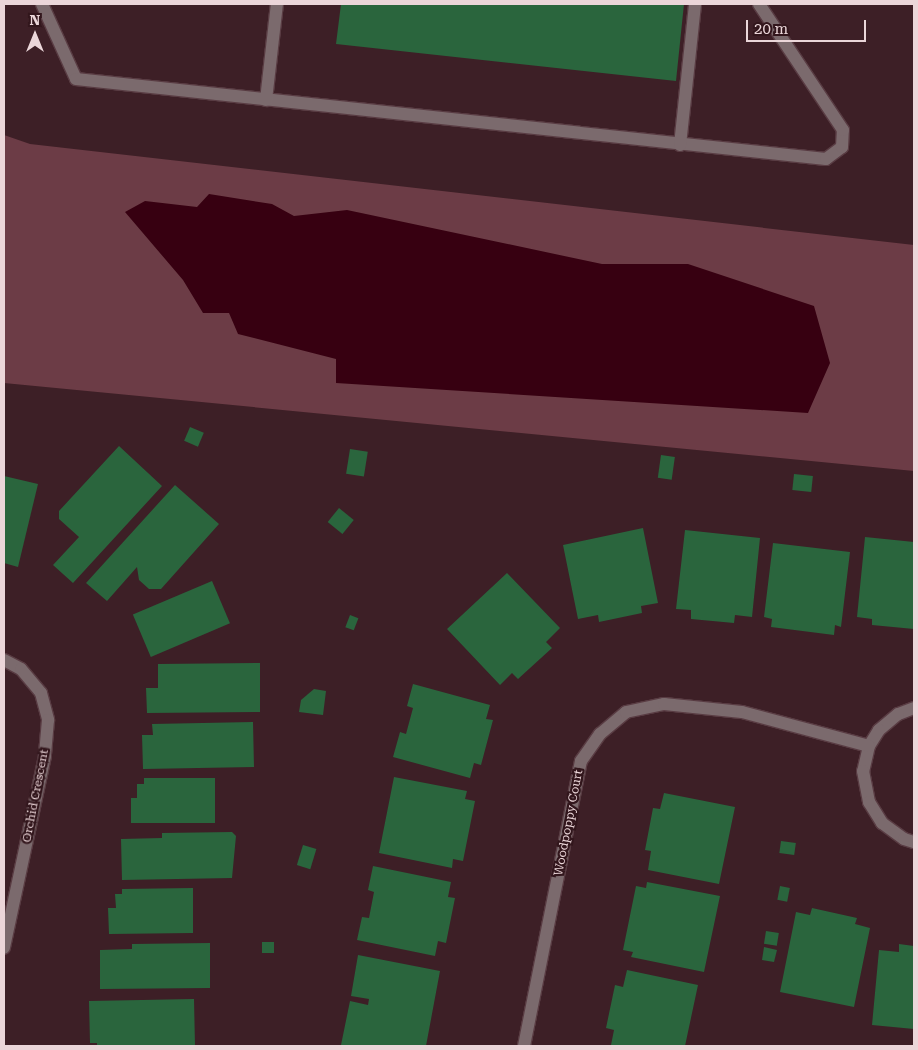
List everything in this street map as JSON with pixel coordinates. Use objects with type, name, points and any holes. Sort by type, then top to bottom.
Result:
[{"type":"street","points":[[42,4],[76,79],[680,145],[826,159],[842,147],[843,130],[759,4]]},
{"type":"street","points":[[266,100],[276,4]]},
{"type":"street","points":[[680,145],[695,4]]},
{"type":"street","name":"Orchid Crescent","points":[[4,660],[21,669],[41,693],[48,720],[45,756],[4,948]]},
{"type":"street","name":"Woodpoppy Court","points":[[524,1046],[581,761],[600,734],[626,712],[664,704],[742,712],[869,746]]},
{"type":"street","points":[[914,708],[898,714],[879,730],[869,746],[863,771],[869,802],[882,823],[904,839],[914,842]]},
{"type":"shaded area","points":[[4,135],[30,144],[914,245],[914,471],[4,383]]},
{"type":"shaded area","points":[[209,194],[272,204],[294,216],[347,210],[602,264],[688,264],[814,306],[830,363],[808,413],[336,383],[336,359],[238,334],[229,313],[203,313],[183,280],[125,212],[145,201],[197,207]]},
{"type":"building","points":[[341,4],[684,4],[676,81],[336,44]]},
{"type":"building","points":[[190,427],[204,433],[198,447],[184,441]]},
{"type":"building","points":[[119,446],[162,486],[73,583],[53,565],[79,537],[59,519],[59,511]]},
{"type":"building","points":[[350,449],[368,452],[364,477],[346,474]]},
{"type":"building","points":[[661,455],[675,457],[672,480],[658,478]]},
{"type":"building","points":[[794,474],[813,476],[811,492],[792,490]]},
{"type":"building","points":[[4,476],[38,484],[18,567],[4,563]]},
{"type":"building","points":[[175,485],[219,524],[161,589],[149,589],[139,580],[137,567],[107,601],[86,583]]},
{"type":"building","points":[[339,508],[354,520],[342,534],[328,522]]},
{"type":"building","points":[[643,528],[658,603],[641,606],[642,613],[599,622],[598,615],[578,619],[563,545]]},
{"type":"building","points":[[685,530],[760,538],[752,617],[735,615],[734,623],[691,619],[691,610],[676,609]]},
{"type":"building","points":[[865,537],[914,542],[914,629],[872,625],[872,619],[857,617]]},
{"type":"building","points":[[773,543],[850,552],[841,627],[835,625],[834,635],[771,627],[772,619],[764,617]]},
{"type":"building","points":[[507,573],[560,628],[546,642],[552,648],[518,679],[512,673],[500,685],[447,629]]},
{"type":"building","points":[[212,581],[230,623],[151,657],[133,615]]},
{"type":"building","points":[[350,615],[358,618],[354,630],[345,627]]},
{"type":"building","points":[[260,663],[260,712],[147,713],[146,688],[158,688],[158,664]]},
{"type":"building","points":[[413,684],[490,705],[486,719],[493,720],[481,765],[474,763],[470,778],[393,757],[400,732],[406,734],[413,708],[407,706]]},
{"type":"building","points":[[314,689],[326,691],[323,715],[299,712],[301,700]]},
{"type":"building","points":[[253,722],[254,767],[143,769],[142,735],[153,735],[152,724]]},
{"type":"building","points":[[394,777],[467,791],[465,799],[475,801],[463,861],[453,859],[452,868],[379,853]]},
{"type":"building","points":[[144,778],[215,778],[215,823],[131,823],[131,798],[137,798],[137,784],[144,784]]},
{"type":"building","points":[[664,793],[735,807],[719,884],[648,870],[651,851],[645,850],[653,808],[660,809]]},
{"type":"building","points":[[232,832],[236,836],[232,878],[122,880],[121,839],[162,838],[162,833]]},
{"type":"building","points":[[781,841],[796,843],[794,855],[779,853]]},
{"type":"building","points":[[303,845],[316,849],[310,869],[297,865]]},
{"type":"building","points":[[373,866],[451,882],[448,897],[455,898],[446,943],[438,941],[435,956],[357,940],[362,917],[369,918],[374,892],[368,890]]},
{"type":"building","points":[[647,882],[720,896],[704,972],[631,957],[633,952],[623,950],[636,886],[646,888]]},
{"type":"building","points":[[780,886],[790,888],[787,902],[777,900]]},
{"type":"building","points":[[193,888],[193,933],[109,934],[108,908],[116,908],[115,894],[122,894],[122,889]]},
{"type":"building","points":[[812,908],[857,918],[855,924],[870,928],[854,1007],[780,992],[796,912],[810,915]]},
{"type":"building","points":[[766,931],[779,933],[777,946],[764,944]]},
{"type":"building","points":[[262,942],[274,942],[274,953],[262,953]]},
{"type":"building","points":[[210,943],[210,988],[100,989],[100,950],[132,949],[132,944]]},
{"type":"building","points":[[899,944],[914,946],[914,1029],[872,1025],[879,950],[899,952]]},
{"type":"building","points":[[764,947],[777,950],[774,962],[762,960]]},
{"type":"building","points":[[358,955],[440,971],[426,1046],[341,1045],[350,1001],[368,1005],[369,999],[351,996]]},
{"type":"building","points":[[627,970],[698,985],[685,1046],[611,1045],[614,1030],[606,1028],[615,985],[623,987]]},
{"type":"building","points":[[194,999],[195,1046],[97,1046],[97,1043],[90,1043],[89,1001]]}]
